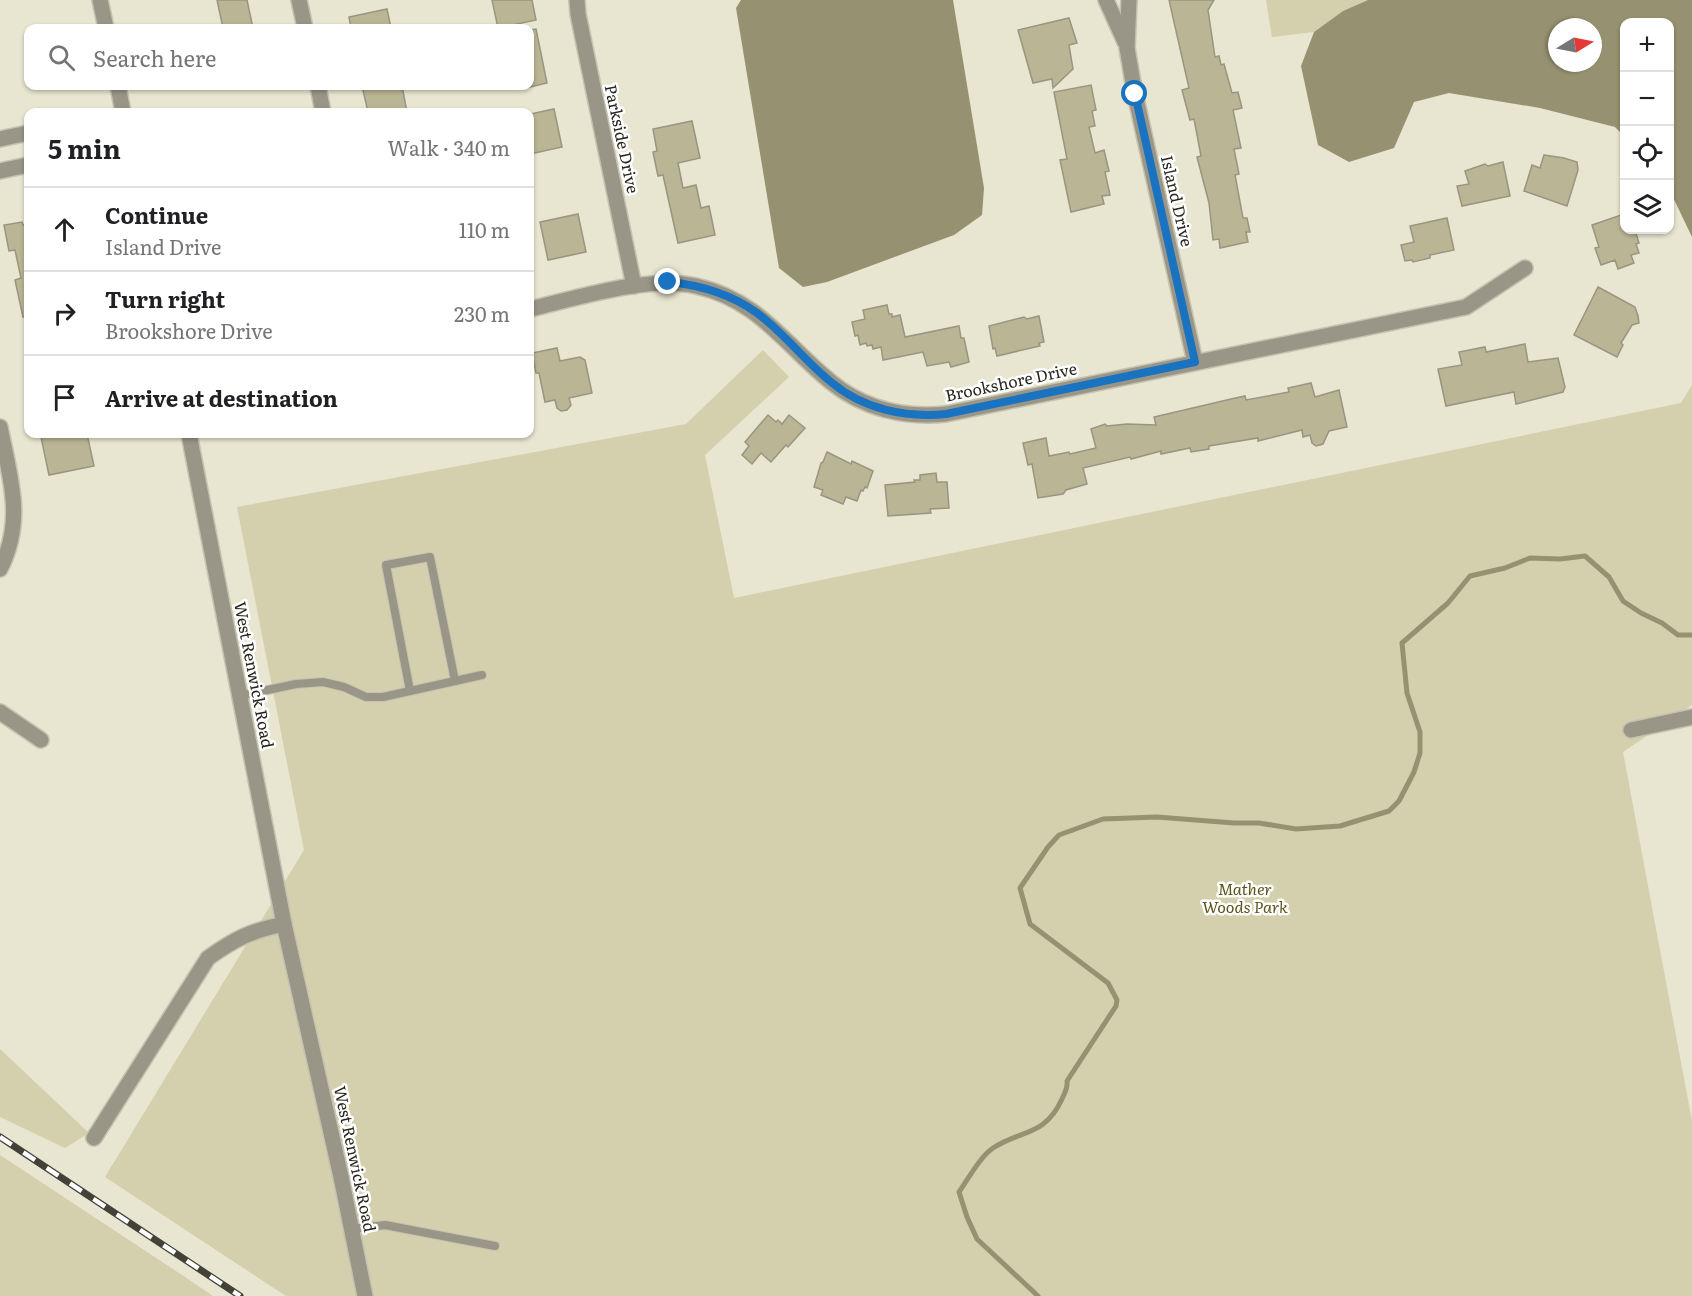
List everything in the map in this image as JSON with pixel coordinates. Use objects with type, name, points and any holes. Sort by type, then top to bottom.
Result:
[{"type":"street","points":[[100,0],[105,24]]},
{"type":"street","points":[[299,0],[304,24]]},
{"type":"street","name":"Parkside Drive","points":[[578,0],[578,14],[634,286]]},
{"type":"street","name":"Island Drive","points":[[1107,0],[1127,48]]},
{"type":"street","name":"Island Drive","points":[[1129,0],[1127,48],[1137,105],[1195,362]]},
{"type":"street","points":[[119,90],[122,108]]},
{"type":"street","points":[[319,90],[322,108]]},
{"type":"street","points":[[0,139],[24,134]]},
{"type":"street","points":[[0,171],[24,166]]},
{"type":"street","name":"Brookshore Drive","points":[[534,308],[657,282],[695,285],[729,297],[757,313],[844,392],[873,406],[919,416],[946,414],[1467,307],[1525,268]]},
{"type":"street","points":[[0,428],[13,490],[15,515],[15,527],[0,568]]},
{"type":"street","name":"West Renwick Road","points":[[190,438],[284,924],[365,1296]]},
{"type":"street","points":[[0,712],[41,740]]},
{"type":"street","points":[[1631,730],[1692,717]]},
{"type":"street","points":[[94,1138],[208,958],[234,939],[284,924]]},
{"type":"lane","points":[[410,691],[386,565],[430,557],[455,681]]},
{"type":"lane","points":[[239,696],[296,684],[323,682],[344,687],[366,697],[383,697],[482,675]]},
{"type":"lane","points":[[352,1229],[385,1225],[495,1246]]},
{"type":"green space","points":[[1266,0],[1368,0],[1343,11],[1314,32],[1272,37]]},
{"type":"green space","name":"Mather Woods Park","points":[[763,350],[789,377],[705,455],[734,598],[1681,403],[1692,385],[1692,705],[1623,752],[1692,1121],[1692,1296],[286,1296],[105,1177],[304,850],[237,507],[686,424]]},
{"type":"green space","points":[[0,1049],[89,1133],[65,1148],[0,1117]]},
{"type":"green space","points":[[0,1155],[185,1277],[213,1296],[0,1296]]},
{"type":"shaded area","points":[[741,0],[953,0],[984,188],[982,215],[954,235],[827,282],[803,287],[779,268],[736,8]]},
{"type":"shaded area","points":[[1368,0],[1692,0],[1692,237],[1674,199],[1674,18],[1620,18],[1620,132],[1615,127],[1540,108],[1449,93],[1414,102],[1394,148],[1349,162],[1318,145],[1301,66],[1314,32],[1343,11]]},
{"type":"building","points":[[217,0],[247,0],[252,24],[222,24]]},
{"type":"building","points":[[492,0],[532,0],[536,20],[517,24],[497,24]]},
{"type":"building","points":[[1169,0],[1214,0],[1208,10],[1215,57],[1219,56],[1221,65],[1224,64],[1232,93],[1238,92],[1242,108],[1233,110],[1241,148],[1234,149],[1239,174],[1235,175],[1243,218],[1247,218],[1250,232],[1246,232],[1248,242],[1220,248],[1219,239],[1213,240],[1209,203],[1197,157],[1201,156],[1194,119],[1190,120],[1182,90],[1189,88]]},
{"type":"building","points":[[387,9],[390,24],[350,24],[349,17]]},
{"type":"building","points":[[1069,18],[1077,43],[1069,45],[1073,69],[1053,88],[1052,79],[1033,83],[1018,30]]},
{"type":"building","points":[[534,29],[536,29],[547,83],[534,86]]},
{"type":"building","points":[[1091,85],[1096,110],[1092,111],[1095,126],[1089,127],[1095,153],[1104,150],[1109,171],[1105,172],[1110,195],[1102,196],[1104,204],[1071,212],[1060,160],[1067,159],[1054,92]]},
{"type":"building","points":[[363,90],[403,90],[406,108],[367,108]]},
{"type":"building","points":[[554,109],[562,147],[534,153],[534,113]]},
{"type":"building","points":[[692,121],[700,158],[678,163],[683,188],[696,185],[701,208],[709,206],[715,235],[678,243],[663,175],[658,176],[653,152],[657,151],[653,129]]},
{"type":"building","points":[[1544,155],[1577,162],[1578,170],[1567,206],[1524,191],[1532,165],[1540,168]]},
{"type":"building","points":[[1503,162],[1510,196],[1462,206],[1457,186],[1469,184],[1465,171],[1485,164],[1488,166]]},
{"type":"building","points":[[578,214],[586,252],[548,260],[540,222]]},
{"type":"building","points":[[1620,215],[1620,234],[1636,234],[1639,243],[1636,244],[1639,253],[1631,255],[1634,263],[1618,269],[1615,260],[1601,265],[1595,248],[1599,247],[1592,225]]},
{"type":"building","points":[[1447,218],[1454,250],[1430,255],[1430,258],[1413,262],[1412,260],[1405,261],[1401,245],[1414,242],[1410,226]]},
{"type":"building","points":[[22,222],[24,225],[24,317],[15,280],[21,278],[15,250],[9,251],[4,225]]},
{"type":"building","points":[[1598,287],[1635,307],[1638,316],[1639,323],[1632,325],[1621,343],[1623,345],[1617,357],[1574,335]]},
{"type":"building","points":[[887,305],[892,317],[900,315],[905,337],[959,326],[969,362],[951,367],[949,362],[927,366],[923,352],[883,360],[881,347],[873,349],[872,345],[867,346],[866,343],[860,345],[852,322],[865,319],[863,310]]},
{"type":"building","points":[[1039,316],[1044,342],[1039,343],[1040,346],[997,356],[995,348],[993,349],[989,326],[1024,317],[1027,319]]},
{"type":"building","points":[[1525,344],[1528,362],[1558,358],[1565,387],[1563,392],[1516,404],[1514,392],[1446,406],[1438,369],[1462,365],[1459,352],[1485,347],[1486,352]]},
{"type":"building","points":[[557,348],[560,361],[580,357],[585,360],[592,393],[569,398],[571,405],[567,410],[561,411],[557,408],[555,400],[545,402],[539,373],[536,373],[534,353]]},
{"type":"building","points":[[1311,383],[1315,397],[1339,390],[1347,427],[1329,431],[1323,444],[1316,446],[1312,443],[1310,435],[1303,437],[1302,430],[1258,441],[1258,438],[1209,446],[1209,449],[1191,452],[1190,448],[1161,454],[1161,451],[1083,468],[1087,484],[1066,490],[1063,494],[1038,498],[1032,464],[1028,465],[1023,443],[1046,438],[1049,456],[1069,452],[1070,454],[1096,448],[1091,429],[1105,424],[1107,426],[1156,425],[1154,417],[1245,396],[1246,400],[1289,392],[1288,388]]},
{"type":"building","points":[[768,415],[782,424],[789,415],[805,428],[771,462],[761,453],[752,464],[742,455],[749,446],[745,442]]},
{"type":"building","points":[[41,438],[88,438],[94,466],[49,475]]},
{"type":"building","points":[[827,452],[851,464],[852,461],[873,471],[867,488],[861,490],[857,501],[846,497],[843,504],[821,495],[823,490],[814,487]]},
{"type":"building","points":[[936,473],[937,482],[947,482],[949,508],[930,509],[931,513],[888,516],[885,485],[915,482],[914,480],[920,480],[920,475]]},
{"type":"waterway","points":[[1038,1296],[977,1239],[959,1192],[988,1152],[1004,1142],[1041,1126],[1048,1120],[1062,1099],[1067,1088],[1067,1081],[1116,1006],[1117,1000],[1108,983],[1030,924],[1020,888],[1059,835],[1103,819],[1157,817],[1259,823],[1296,829],[1340,826],[1389,811],[1399,801],[1414,772],[1420,753],[1420,732],[1407,693],[1402,643],[1448,603],[1470,576],[1505,568],[1530,558],[1560,559],[1585,556],[1609,577],[1623,601],[1678,635],[1692,635]]},
{"type":"railway","points":[[0,1137],[240,1296]]},
{"type":"route","points":[[668,282],[695,285],[743,304],[771,325],[844,392],[873,406],[902,414],[932,416],[946,414],[1195,362],[1135,94]]}]
